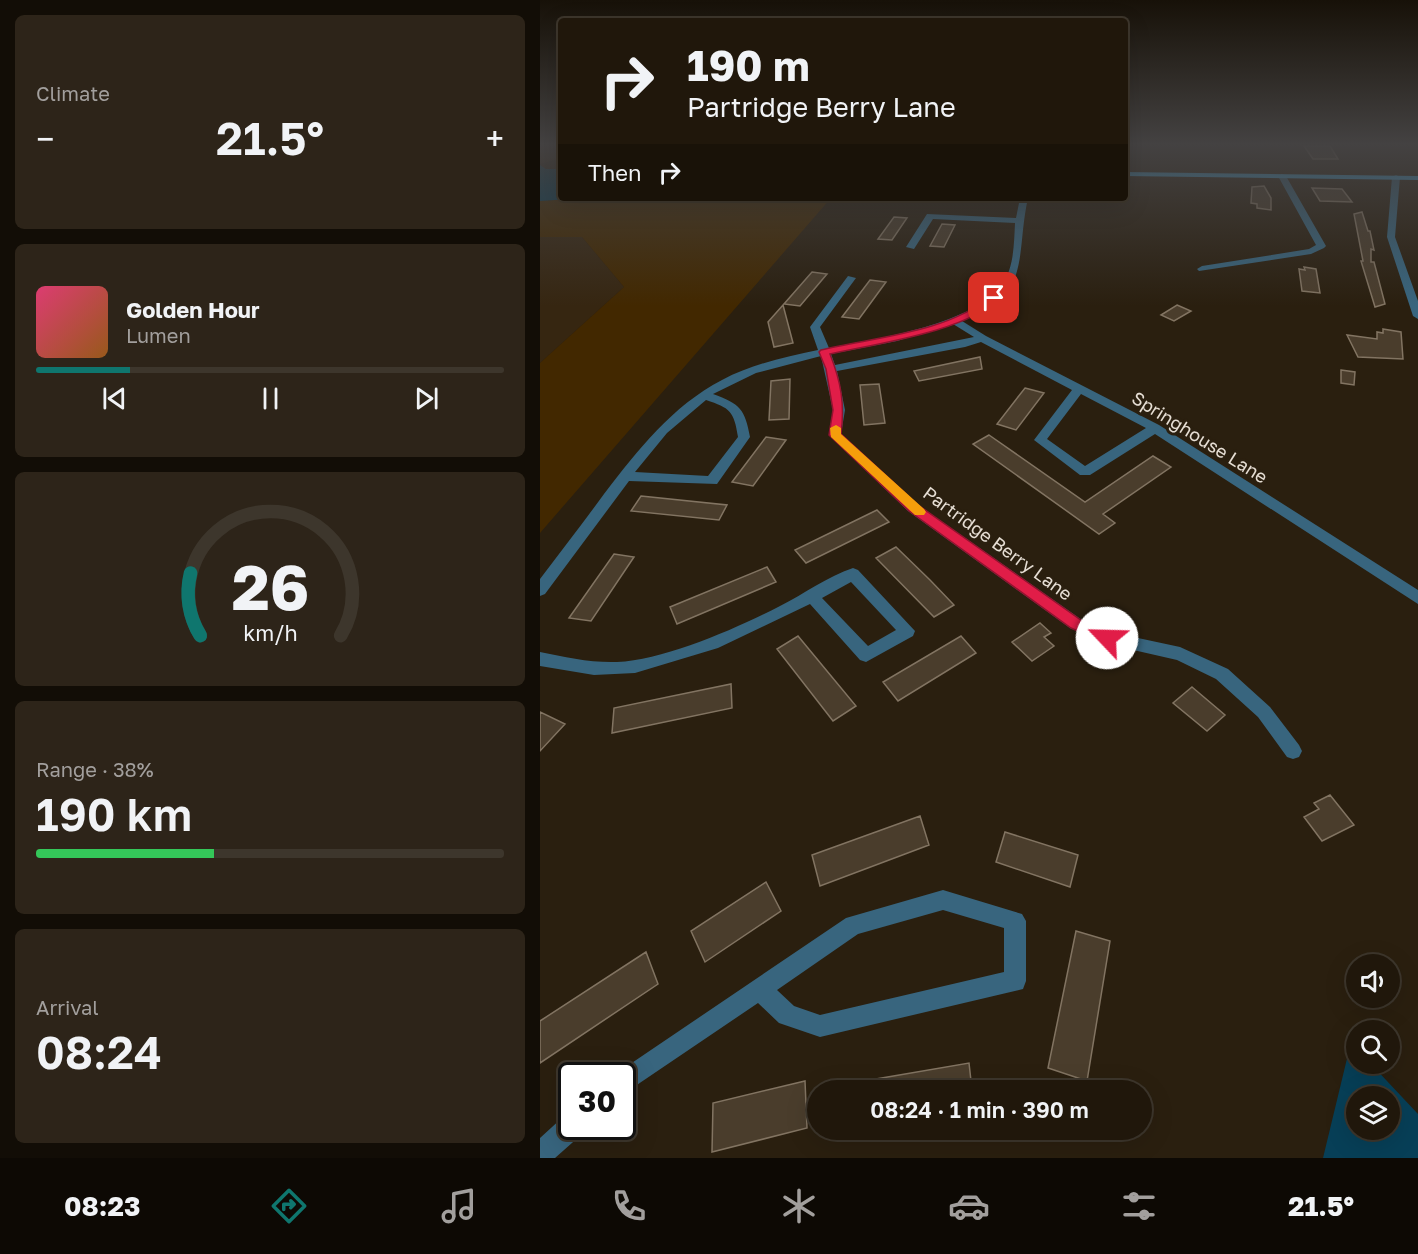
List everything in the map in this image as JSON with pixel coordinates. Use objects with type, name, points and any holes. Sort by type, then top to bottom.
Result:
[{"type":"street","points":[[1202,269],[1311,251],[1321,246],[1294,198]]},
{"type":"street","points":[[1394,198],[1391,237],[1418,316]]},
{"type":"street","points":[[540,590],[660,431],[704,395],[768,365],[928,330],[983,308],[1006,288],[1018,254],[1019,221],[1023,201]]},
{"type":"street","points":[[911,247],[927,217],[930,216],[1019,221]]},
{"type":"street","points":[[851,278],[815,327],[831,369],[965,344],[982,338]]},
{"type":"street","name":"Springhouse Lane","points":[[955,321],[982,338],[1155,428],[1418,597]]},
{"type":"street","name":"Partridge Berry Lane","points":[[831,369],[839,410],[835,435],[913,508],[1076,624],[1107,638],[1180,654],[1222,674],[1264,712],[1293,751]]},
{"type":"street","points":[[1080,387],[1040,440],[1085,472],[1155,428]]},
{"type":"street","points":[[625,476],[712,481],[744,437],[741,414],[732,405],[704,395]]},
{"type":"street","points":[[540,658],[575,665],[626,668],[701,649],[767,621],[853,574],[907,631],[866,655],[812,597]]},
{"type":"street","points":[[636,1073],[853,925],[943,900],[1015,921],[1015,981],[820,1026],[787,1015],[760,989]]},
{"type":"street","points":[[540,1155],[558,1139]]},
{"type":"shaded area","points":[[540,201],[828,201],[540,533],[540,363],[624,287],[582,237],[540,237]]},
{"type":"shaded area","points":[[540,237],[582,237],[624,287],[540,363]]},
{"type":"water","points":[[540,198],[558,198],[558,200],[540,201]]},
{"type":"water","points":[[1346,1063],[1346,1074],[1380,1074],[1392,1086],[1346,1086],[1346,1140],[1400,1140],[1400,1095],[1418,1114],[1418,1158],[1323,1158]]},
{"type":"building","points":[[1251,198],[1271,198],[1271,210],[1257,208],[1257,204],[1251,203]]},
{"type":"building","points":[[1318,198],[1349,198],[1352,202],[1320,201]]},
{"type":"building","points":[[1362,212],[1368,231],[1370,231],[1374,250],[1371,249],[1371,262],[1374,262],[1385,304],[1375,307],[1361,261],[1363,261],[1354,214]]},
{"type":"building","points":[[894,217],[907,218],[892,240],[878,239]]},
{"type":"building","points":[[942,224],[955,225],[944,247],[930,246]]},
{"type":"building","points":[[1304,267],[1316,269],[1320,293],[1302,291],[1299,269],[1305,270]]},
{"type":"building","points":[[812,272],[827,274],[800,306],[784,304]]},
{"type":"building","points":[[870,280],[886,282],[859,319],[842,317]]},
{"type":"building","points":[[783,305],[793,343],[774,347],[768,322]]},
{"type":"building","points":[[1177,305],[1191,311],[1174,321],[1161,315]]},
{"type":"building","points":[[1383,329],[1401,332],[1403,359],[1358,357],[1347,335],[1377,339],[1377,332],[1383,333]]},
{"type":"building","points":[[980,357],[982,369],[919,381],[914,371]]},
{"type":"building","points":[[1341,370],[1355,372],[1354,385],[1341,383]]},
{"type":"building","points":[[790,379],[789,419],[769,420],[771,381]]},
{"type":"building","points":[[879,384],[885,423],[864,425],[860,385]]},
{"type":"building","points":[[1025,388],[1044,393],[1016,430],[997,424]]},
{"type":"building","points":[[989,435],[1085,502],[1153,456],[1171,467],[1103,514],[1115,523],[1099,534],[973,444]]},
{"type":"building","points":[[766,437],[786,440],[753,486],[732,482]]},
{"type":"building","points":[[641,496],[727,505],[719,520],[631,511]]},
{"type":"building","points":[[877,510],[889,522],[806,563],[795,550]]},
{"type":"building","points":[[896,547],[954,605],[934,617],[876,558]]},
{"type":"building","points":[[614,554],[634,557],[591,621],[569,618]]},
{"type":"building","points":[[767,567],[776,582],[677,624],[670,607]]},
{"type":"building","points":[[1040,623],[1051,633],[1044,637],[1054,646],[1032,661],[1012,642]]},
{"type":"building","points":[[798,636],[856,706],[833,721],[777,649]]},
{"type":"building","points":[[961,636],[976,653],[898,701],[883,682]]},
{"type":"building","points":[[731,684],[732,708],[612,733],[614,708]]},
{"type":"building","points":[[1192,687],[1225,715],[1207,731],[1173,703]]},
{"type":"building","points":[[540,712],[565,724],[540,751]]},
{"type":"building","points":[[1330,795],[1354,825],[1322,841],[1304,817],[1319,809],[1314,803]]},
{"type":"building","points":[[920,816],[929,845],[820,886],[812,855]]},
{"type":"building","points":[[1005,832],[1078,855],[1070,887],[996,862]]},
{"type":"building","points":[[766,882],[781,911],[705,962],[691,931]]},
{"type":"building","points":[[1076,931],[1110,941],[1087,1080],[1048,1068]]},
{"type":"building","points":[[646,952],[658,984],[540,1063],[540,1021]]},
{"type":"building","points":[[969,1063],[971,1080],[870,1080]]},
{"type":"building","points":[[805,1081],[807,1128],[712,1152],[713,1103]]},
{"type":"slow traffic","points":[[836,428],[835,435],[920,512]]},
{"type":"route","points":[[994,298],[983,308],[928,330],[824,352],[831,369],[839,410],[835,435],[913,508],[1076,624],[1107,638]]}]
